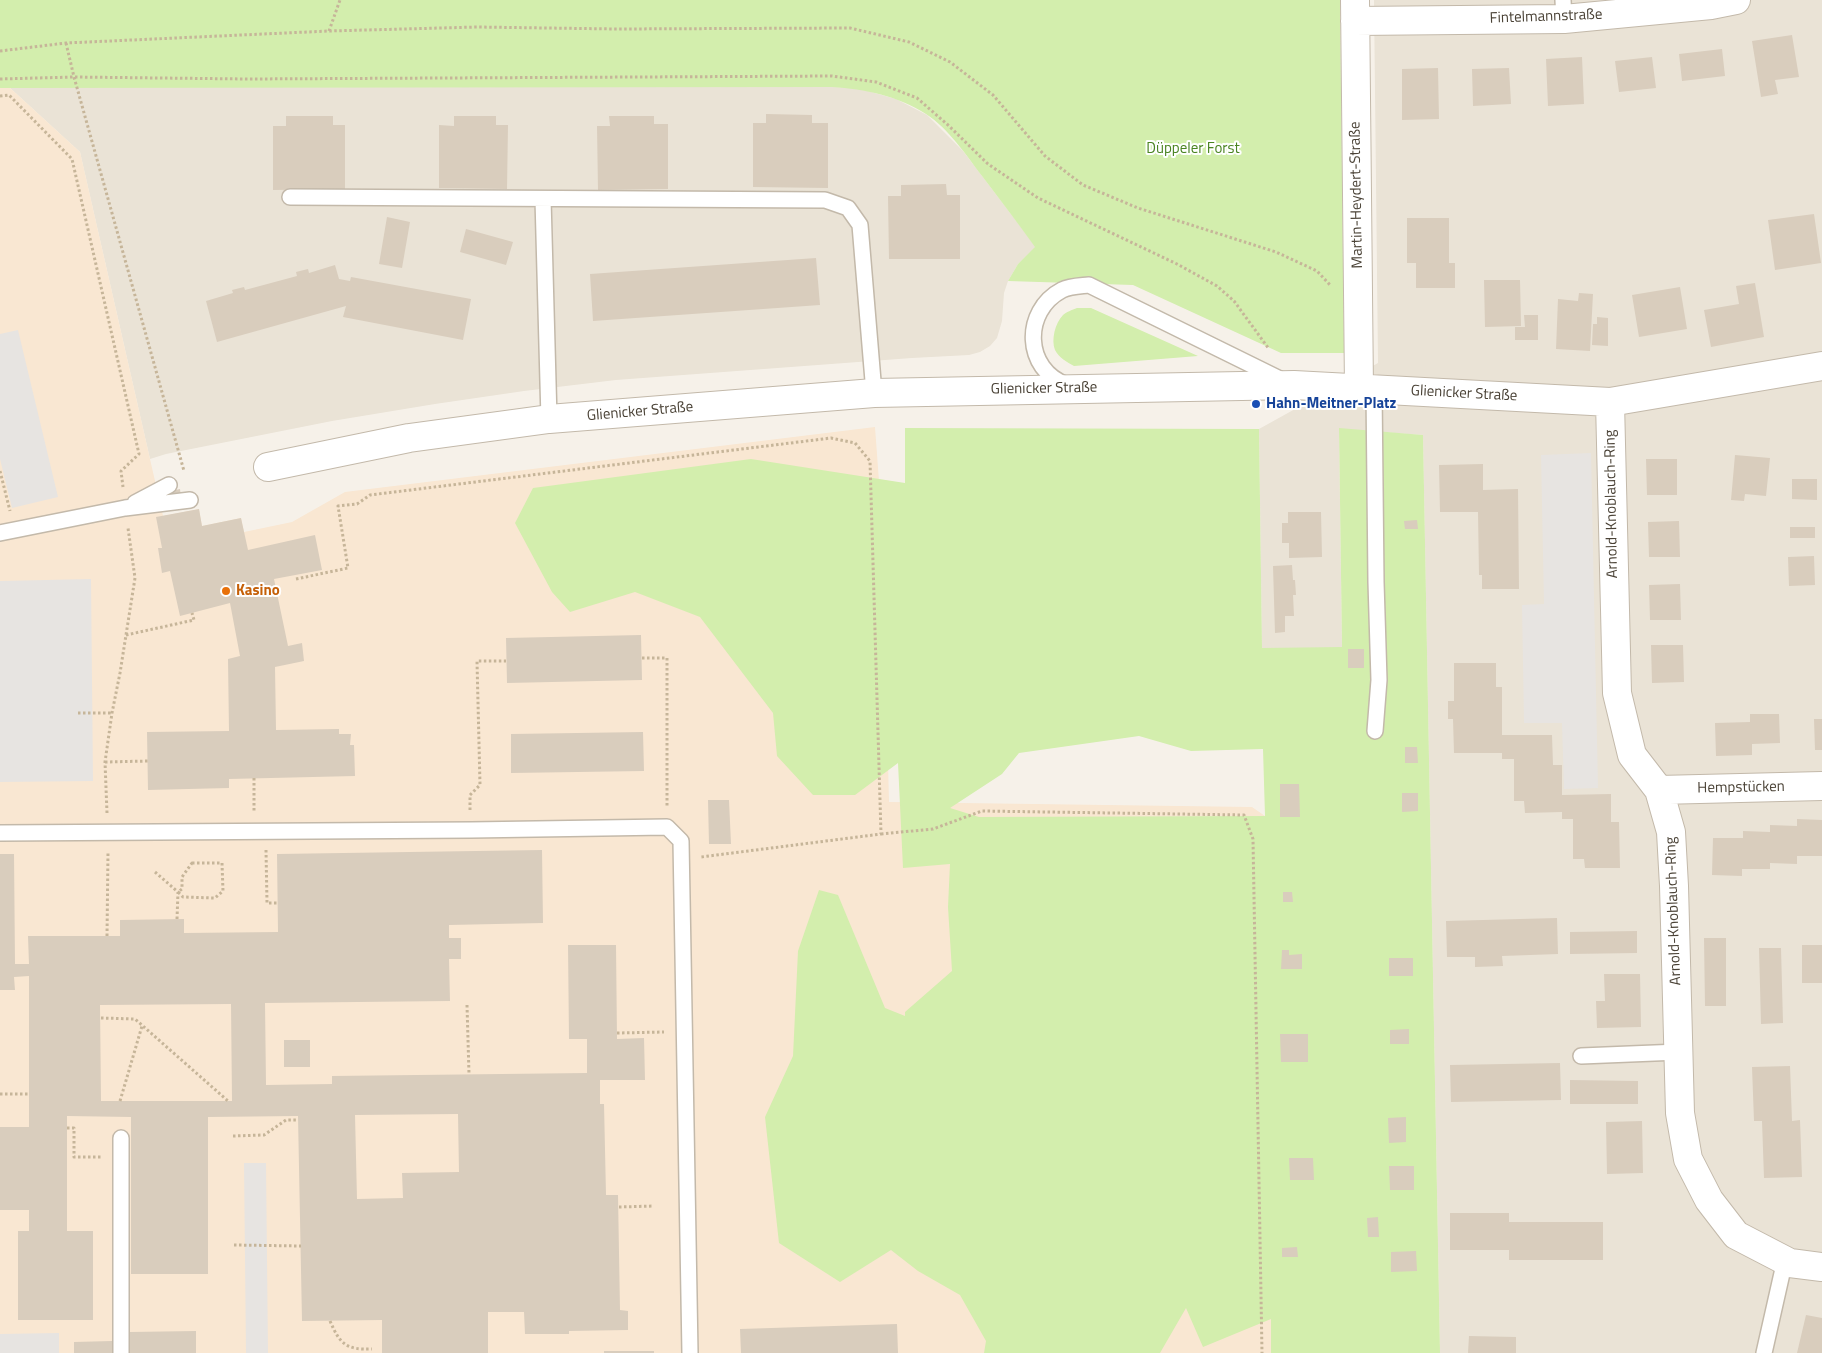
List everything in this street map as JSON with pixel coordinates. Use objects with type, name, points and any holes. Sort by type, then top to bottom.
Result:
[{"type":"street","name":"Fintelmannstraße","points":[[1355,10],[1564,9],[1711,5],[1736,0]]},
{"type":"street","name":"Martin-Heydert-Straße","points":[[1355,10],[1367,389]]},
{"type":"street","name":"Glienicker Straße","points":[[268,467],[409,438],[550,419],[874,393],[1294,385],[1610,402],[1822,366]]},
{"type":"street","name":"Arnold-Knoblauch-Ring","points":[[1610,402],[1617,693],[1632,755],[1659,790],[1671,832],[1680,1113],[1688,1159],[1709,1200],[1736,1235],[1790,1263],[1822,1267]]},
{"type":"street","name":"Hempstücken","points":[[1659,790],[1822,786]]},
{"type":"lane","points":[[290,197],[826,200],[848,208],[860,225],[874,393]]},
{"type":"lane","points":[[543,199],[550,419]]},
{"type":"lane","points":[[1076,388],[1061,383],[1048,374],[1038,361],[1033,348],[1032,335],[1040,310],[1050,298],[1063,290],[1089,285],[1294,385]]},
{"type":"lane","points":[[1367,389],[1379,680],[1375,731]]},
{"type":"lane","points":[[125,508],[170,485]]},
{"type":"lane","points":[[7,532],[125,508],[190,500]]},
{"type":"lane","points":[[0,833],[667,827],[681,841],[690,1353]]},
{"type":"lane","points":[[1581,1056],[1679,1052]]},
{"type":"lane","points":[[121,1138],[121,1353]]},
{"type":"lane","points":[[1764,1353],[1785,1260]]},
{"type":"path","points":[[329,31],[340,0]]},
{"type":"path","points":[[0,51],[66,43],[329,31],[478,27],[616,29],[850,28],[909,42],[950,62],[993,95],[1045,156],[1083,185],[1138,208],[1265,248],[1316,271]]},
{"type":"path","points":[[66,43],[187,480]]},
{"type":"path","points":[[0,79],[74,77],[247,79],[832,76],[876,82],[917,98],[988,164],[1038,198],[1178,264],[1217,286],[1234,301],[1294,385]]},
{"type":"path","points":[[0,96],[9,95],[72,159],[139,454],[122,471],[125,508],[136,578],[105,762],[108,833],[107,936]]},
{"type":"path","points":[[296,580],[348,568],[338,506],[357,504],[370,495],[831,438],[854,443],[870,461],[881,834]]},
{"type":"path","points":[[0,471],[7,532]]},
{"type":"path","points":[[126,635],[194,620],[192,613]]},
{"type":"path","points":[[642,658],[667,658],[667,827]]},
{"type":"path","points":[[471,830],[470,795],[480,785],[477,662],[506,662]]},
{"type":"path","points":[[78,713],[112,713]]},
{"type":"path","points":[[105,762],[148,761]]},
{"type":"path","points":[[254,778],[267,903],[278,903]]},
{"type":"path","points":[[681,860],[933,829],[982,811],[1244,815],[1253,839],[1262,1353]]},
{"type":"path","points":[[155,872],[178,892],[183,897],[215,898],[222,891],[222,862],[192,863],[182,877],[182,889],[178,892],[177,919]]},
{"type":"path","points":[[467,1005],[469,1074]]},
{"type":"path","points":[[101,1018],[135,1019],[228,1101]]},
{"type":"path","points":[[120,1101],[142,1026]]},
{"type":"path","points":[[617,1033],[685,1032]]},
{"type":"path","points":[[0,1094],[30,1094]]},
{"type":"path","points":[[232,1136],[264,1135],[286,1120],[298,1120]]},
{"type":"path","points":[[67,1128],[74,1128],[74,1157],[121,1157]]},
{"type":"path","points":[[619,1207],[654,1206]]},
{"type":"path","points":[[234,1245],[301,1246]]},
{"type":"path","points":[[330,1321],[336,1336],[345,1345],[357,1349],[372,1349]]},
{"type":"shaded area","points":[[1374,0],[1822,0],[1822,1353],[1440,1353],[1423,435],[1339,429],[1342,648],[1262,649],[1259,429],[1378,363]]},
{"type":"shaded area","points":[[9,87],[857,88],[896,99],[927,115],[963,151],[1036,247],[1018,264],[1008,281],[1004,293],[1002,321],[997,338],[990,346],[980,352],[969,355],[616,380],[524,391],[332,421],[166,454],[150,459],[80,152]]},
{"type":"shaded area","points":[[9,87],[80,152],[163,516],[199,509],[202,526],[241,518],[244,532],[292,522],[345,492],[875,427],[882,522],[889,802],[1252,807],[1265,816],[1272,1353],[0,1353],[0,88]]},
{"type":"shaded area","points":[[18,330],[58,497],[12,508],[0,459],[0,334]]},
{"type":"shaded area","points":[[1591,453],[1598,788],[1564,789],[1562,723],[1524,723],[1522,605],[1544,604],[1541,455]]},
{"type":"shaded area","points":[[91,579],[93,781],[0,782],[0,581]]},
{"type":"shaded area","points":[[244,1163],[266,1163],[268,1353],[246,1353]]},
{"type":"shaded area","points":[[59,1333],[59,1353],[0,1353],[0,1334]]},
{"type":"green space","name":"Düppeler Forst","points":[[0,0],[1340,0],[1344,353],[1281,353],[1133,285],[1008,281],[1018,264],[1035,247],[950,135],[926,114],[893,98],[832,87],[0,88]]},
{"type":"green space","points":[[1077,308],[1091,308],[1198,356],[1074,366],[1063,360],[1057,353],[1054,346],[1054,337],[1060,318]]},
{"type":"green space","points":[[905,428],[1259,429],[1262,648],[1342,647],[1339,428],[1423,435],[1440,1353],[1271,1353],[1271,1319],[1203,1347],[1186,1308],[1160,1353],[984,1353],[986,1341],[960,1295],[918,1271],[891,1250],[840,1282],[779,1243],[765,1117],[793,1056],[798,951],[819,890],[838,895],[885,1008],[905,1016],[905,1012],[952,971],[948,907],[950,864],[903,868],[898,763],[855,795],[813,795],[777,756],[773,713],[700,617],[635,592],[570,612],[552,592],[515,523],[533,488],[751,459],[905,483]],"holes":[[[1139,736],[1191,751],[1263,749],[1265,816],[979,817],[950,808],[1002,774],[1019,753]]]},
{"type":"building","points":[[1792,35],[1799,77],[1775,80],[1778,94],[1761,97],[1752,41]]},
{"type":"building","points":[[1722,49],[1725,76],[1682,81],[1679,54]]},
{"type":"building","points":[[1582,57],[1584,104],[1548,106],[1546,59]]},
{"type":"building","points":[[1652,57],[1656,88],[1619,92],[1615,61]]},
{"type":"building","points":[[1438,68],[1439,119],[1402,120],[1402,69]]},
{"type":"building","points":[[1509,68],[1511,104],[1473,106],[1472,69]]},
{"type":"building","points":[[766,114],[812,115],[812,123],[828,123],[828,188],[753,187],[753,123],[766,123]]},
{"type":"building","points":[[286,116],[333,116],[333,125],[345,125],[345,189],[273,190],[273,126],[286,126]]},
{"type":"building","points":[[454,116],[496,116],[496,125],[508,125],[507,189],[439,188],[439,125],[454,126]]},
{"type":"building","points":[[609,116],[654,116],[654,124],[668,124],[668,189],[598,190],[597,126],[610,126]]},
{"type":"building","points":[[946,184],[947,195],[960,195],[960,259],[889,259],[888,196],[901,196],[901,185]]},
{"type":"building","points":[[1814,214],[1821,263],[1775,270],[1768,220]]},
{"type":"building","points":[[387,217],[410,222],[402,268],[379,264]]},
{"type":"building","points":[[1407,218],[1449,218],[1449,263],[1455,263],[1455,288],[1416,288],[1416,263],[1407,263]]},
{"type":"building","points":[[466,229],[513,242],[506,265],[460,252]]},
{"type":"building","points":[[816,258],[820,305],[593,321],[590,274]]},
{"type":"building","points":[[335,265],[339,279],[350,281],[351,277],[471,299],[463,340],[343,317],[346,306],[217,342],[206,301],[233,293],[232,290],[244,287],[245,290],[297,276],[296,272],[308,269],[309,273]]},
{"type":"building","points":[[1484,280],[1520,280],[1521,326],[1485,327]]},
{"type":"building","points":[[1755,283],[1764,337],[1711,347],[1704,310],[1739,304],[1736,286]]},
{"type":"building","points":[[1680,287],[1687,329],[1639,337],[1632,295]]},
{"type":"building","points":[[1579,293],[1593,294],[1590,351],[1556,349],[1558,299],[1578,301]]},
{"type":"building","points":[[1524,315],[1538,315],[1538,340],[1515,340],[1515,327],[1525,327]]},
{"type":"building","points":[[1597,317],[1608,318],[1608,346],[1592,345],[1593,324],[1597,324]]},
{"type":"building","points":[[1735,455],[1770,458],[1766,496],[1745,494],[1744,501],[1731,500]]},
{"type":"building","points":[[1646,459],[1677,459],[1677,495],[1647,495]]},
{"type":"building","points":[[1483,464],[1483,490],[1518,489],[1519,589],[1482,589],[1482,575],[1479,575],[1478,512],[1440,512],[1439,465]]},
{"type":"building","points":[[1792,479],[1817,479],[1817,500],[1792,499]]},
{"type":"building","points":[[180,489],[181,497],[163,501],[162,493]]},
{"type":"building","points":[[199,509],[202,526],[241,518],[248,550],[315,535],[322,570],[274,579],[288,646],[302,643],[304,661],[275,667],[276,730],[339,729],[339,734],[351,734],[350,745],[354,745],[355,776],[229,779],[229,788],[148,790],[147,732],[229,731],[228,659],[240,656],[230,603],[180,616],[170,571],[162,573],[158,548],[162,548],[156,517]]},
{"type":"building","points":[[1288,512],[1321,512],[1322,557],[1289,558],[1289,543],[1282,543],[1282,523],[1288,523]]},
{"type":"building","points":[[1417,520],[1418,529],[1405,529],[1404,521]]},
{"type":"building","points":[[1679,521],[1680,557],[1649,557],[1648,522]]},
{"type":"building","points":[[1790,527],[1815,527],[1815,538],[1790,538]]},
{"type":"building","points":[[1814,556],[1815,585],[1789,586],[1788,557]]},
{"type":"building","points":[[1292,565],[1296,595],[1293,595],[1294,616],[1285,616],[1285,632],[1275,633],[1273,566]]},
{"type":"building","points":[[1680,584],[1681,620],[1650,620],[1649,585]]},
{"type":"building","points":[[641,635],[642,680],[507,683],[506,638]]},
{"type":"building","points":[[1651,645],[1683,645],[1684,682],[1652,683]]},
{"type":"building","points":[[1348,649],[1364,649],[1364,668],[1348,668]]},
{"type":"building","points":[[1454,663],[1496,663],[1496,687],[1502,687],[1502,735],[1552,735],[1553,765],[1562,765],[1562,795],[1611,794],[1611,822],[1619,822],[1620,868],[1585,868],[1584,859],[1573,859],[1573,819],[1562,819],[1562,812],[1525,813],[1524,801],[1514,801],[1514,759],[1502,759],[1502,753],[1454,753],[1453,719],[1448,719],[1448,701],[1454,701]]},
{"type":"building","points":[[1750,714],[1779,714],[1780,743],[1752,744],[1752,755],[1716,756],[1715,723],[1750,722]]},
{"type":"building","points":[[1814,719],[1822,719],[1822,750],[1815,750]]},
{"type":"building","points":[[643,732],[644,771],[511,773],[511,734]]},
{"type":"building","points":[[1405,747],[1417,747],[1418,763],[1405,763]]},
{"type":"building","points":[[1280,784],[1299,784],[1300,817],[1280,817]]},
{"type":"building","points":[[1402,793],[1418,793],[1418,811],[1402,812]]},
{"type":"building","points":[[708,800],[729,800],[731,844],[709,844]]},
{"type":"building","points":[[1797,819],[1822,820],[1822,856],[1797,856],[1797,864],[1770,863],[1770,869],[1742,869],[1742,876],[1712,875],[1713,838],[1743,838],[1743,831],[1770,832],[1770,825],[1797,826]]},
{"type":"building","points":[[542,850],[543,923],[449,925],[449,938],[461,938],[461,959],[449,959],[450,1001],[265,1003],[266,1085],[332,1084],[332,1076],[587,1073],[587,1039],[569,1039],[568,945],[616,945],[617,1039],[644,1038],[645,1080],[600,1080],[600,1104],[604,1104],[606,1195],[618,1195],[620,1310],[628,1311],[628,1330],[569,1331],[569,1334],[525,1334],[524,1312],[488,1312],[488,1353],[382,1353],[382,1320],[302,1321],[298,1116],[208,1117],[208,1274],[131,1274],[131,1117],[67,1116],[67,1231],[93,1231],[93,1320],[18,1320],[18,1231],[29,1231],[29,1210],[0,1210],[0,1127],[29,1127],[29,976],[14,977],[15,990],[0,990],[0,854],[14,854],[15,964],[29,964],[28,936],[120,936],[120,920],[184,919],[184,933],[278,932],[277,854]],"holes":[[[231,1004],[232,1101],[101,1101],[100,1005]],[[458,1114],[459,1172],[402,1173],[403,1198],[357,1199],[355,1115]]]},
{"type":"building","points":[[1283,892],[1292,892],[1293,902],[1283,902]]},
{"type":"building","points":[[1557,918],[1558,954],[1502,956],[1503,966],[1475,967],[1475,957],[1447,957],[1446,921]]},
{"type":"building","points":[[1637,931],[1637,953],[1570,954],[1570,932]]},
{"type":"building","points":[[1704,938],[1726,938],[1726,1006],[1705,1006]]},
{"type":"building","points":[[1802,945],[1822,945],[1822,983],[1802,983]]},
{"type":"building","points":[[1759,948],[1781,948],[1783,1023],[1761,1024]]},
{"type":"building","points":[[1282,950],[1289,950],[1289,955],[1302,954],[1302,969],[1281,969]]},
{"type":"building","points":[[1389,958],[1413,958],[1413,976],[1389,976]]},
{"type":"building","points":[[1604,974],[1640,974],[1641,1027],[1597,1028],[1596,1001],[1605,1001]]},
{"type":"building","points":[[1409,1029],[1409,1044],[1390,1044],[1390,1030]]},
{"type":"building","points":[[1280,1034],[1308,1034],[1308,1062],[1281,1062]]},
{"type":"building","points":[[284,1040],[310,1040],[310,1067],[284,1067]]},
{"type":"building","points":[[1560,1063],[1561,1100],[1451,1102],[1450,1065]]},
{"type":"building","points":[[1790,1066],[1792,1121],[1800,1120],[1802,1177],[1764,1178],[1762,1121],[1754,1121],[1752,1067]]},
{"type":"building","points":[[1570,1080],[1638,1081],[1638,1104],[1570,1104]]},
{"type":"building","points":[[1406,1117],[1406,1142],[1389,1143],[1388,1118]]},
{"type":"building","points":[[1642,1121],[1643,1173],[1607,1174],[1606,1122]]},
{"type":"building","points":[[1289,1158],[1313,1158],[1314,1180],[1290,1180]]},
{"type":"building","points":[[1389,1166],[1414,1166],[1414,1190],[1390,1190]]},
{"type":"building","points":[[1450,1213],[1509,1213],[1509,1222],[1603,1222],[1603,1260],[1509,1260],[1509,1250],[1450,1250]]},
{"type":"building","points":[[1378,1217],[1379,1237],[1368,1237],[1367,1218]]},
{"type":"building","points":[[1297,1247],[1298,1257],[1282,1257],[1282,1248]]},
{"type":"building","points":[[1416,1251],[1417,1271],[1391,1272],[1391,1252]]},
{"type":"building","points":[[1806,1315],[1822,1318],[1822,1353],[1797,1353]]},
{"type":"building","points":[[897,1324],[898,1353],[741,1353],[740,1329]]},
{"type":"building","points":[[196,1331],[196,1353],[130,1353],[130,1332]]},
{"type":"building","points":[[1469,1336],[1516,1337],[1516,1353],[1468,1353]]},
{"type":"building","points":[[112,1341],[112,1353],[74,1353],[74,1342]]},
{"type":"building","points":[[604,1351],[654,1351],[654,1353],[604,1353]]},
{"type":"place","name":"Hahn-Meitner-Platz","points":[[1256,404]]},
{"type":"place","name":"Kasino","points":[[226,591]]}]
